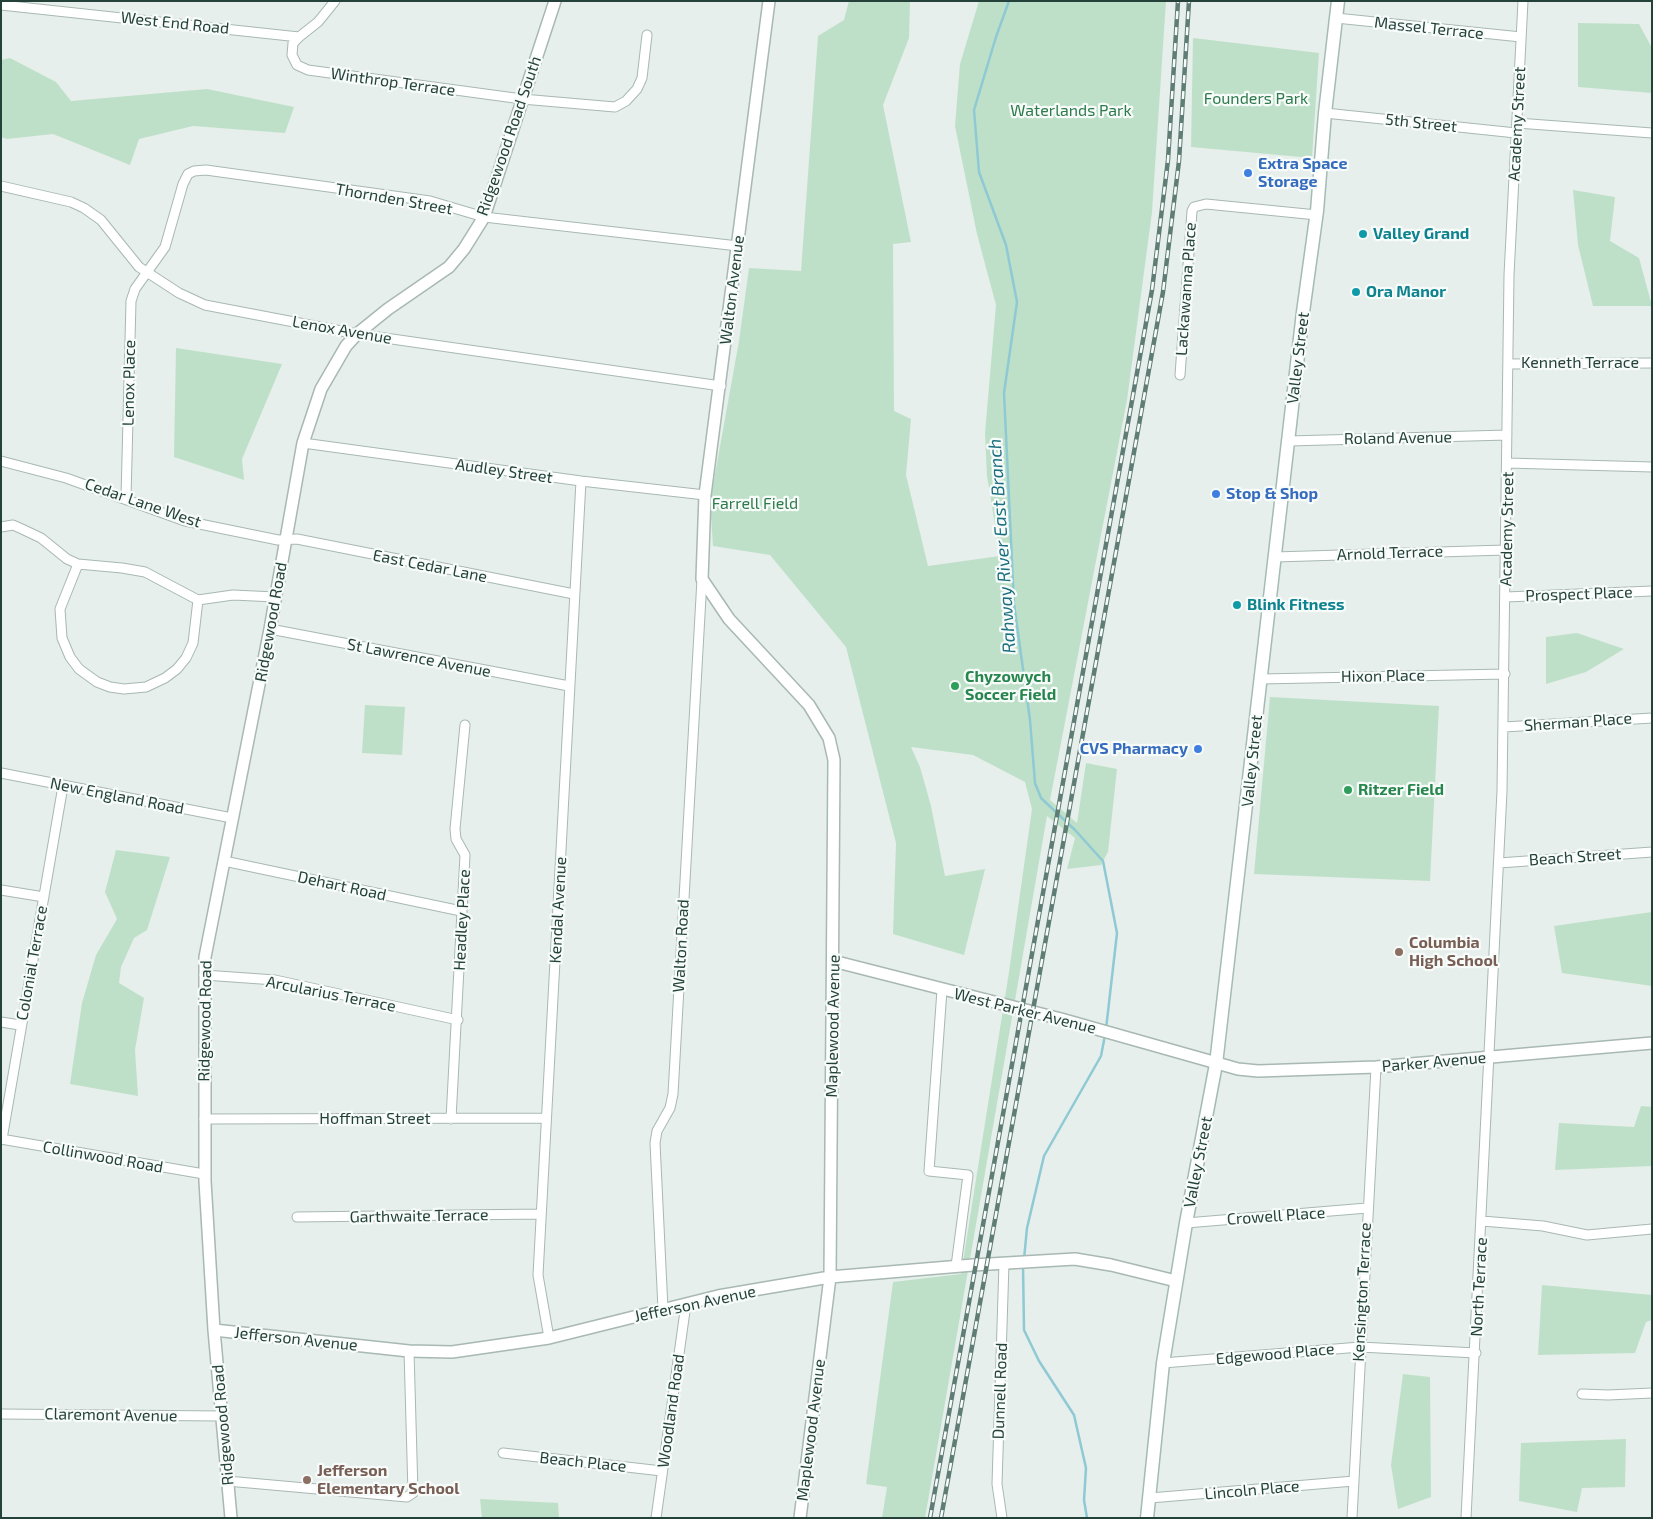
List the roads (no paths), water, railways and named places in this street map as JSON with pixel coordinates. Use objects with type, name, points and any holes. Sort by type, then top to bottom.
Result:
[{"type":"main road","name":"Valley Street","points":[[1147,1518],[1155,1423],[1163,1363],[1186,1222],[1216,1064],[1317,215],[1325,113],[1338,1]]},
{"type":"street","points":[[299,37],[318,22],[335,1]]},
{"type":"street","name":"Ridgewood Road South","points":[[293,502],[303,443],[321,389],[340,356],[358,334],[388,309],[449,267],[464,249],[484,217],[554,1]]},
{"type":"street","name":"Walton Avenue","points":[[702,579],[705,495],[721,386],[769,1]]},
{"type":"street","name":"Academy Street","points":[[1490,1057],[1504,727],[1508,364],[1516,133],[1523,1]]},
{"type":"street","name":"West End Road","points":[[1,5],[299,37]]},
{"type":"street","name":"Massel Terrace","points":[[1336,18],[1521,38]]},
{"type":"street","name":"Winthrop Terrace","points":[[299,37],[293,43],[292,55],[297,65],[308,70],[522,99],[615,107],[626,101],[637,89],[642,78],[647,35]]},
{"type":"street","name":"5th Street","points":[[1325,113],[1516,133]]},
{"type":"street","points":[[1517,122],[1652,134]]},
{"type":"street","name":"Thornden Street","points":[[148,273],[165,246],[183,184],[188,174],[194,171],[206,170],[430,201],[484,217],[738,246]]},
{"type":"street","name":"Lenox Avenue","points":[[1,186],[71,202],[84,208],[101,220],[126,253],[148,273],[179,293],[205,305],[358,334],[721,386]]},
{"type":"street","name":"Lackawanna Place","points":[[1180,375],[1192,211],[1194,207],[1206,204],[1317,215]]},
{"type":"street","name":"Lenox Place","points":[[126,498],[131,301],[135,289],[148,273]]},
{"type":"street","name":"Kenneth Terrace","points":[[1508,364],[1652,363]]},
{"type":"street","name":"Roland Avenue","points":[[1289,440],[1508,435]]},
{"type":"street","name":"Audley Street","points":[[303,443],[581,481],[705,495]]},
{"type":"street","name":"Cedar Lane West","points":[[1,461],[66,478],[126,498],[185,521],[278,540],[286,539]]},
{"type":"street","points":[[1507,463],[1652,467]]},
{"type":"street","name":"Kendal Avenue","points":[[549,1338],[538,1276],[581,481]]},
{"type":"street","name":"Ridgewood Road","points":[[231,1518],[214,1330],[204,1174],[205,957],[270,630],[293,502]]},
{"type":"street","points":[[1,526],[13,525],[22,529],[78,564],[145,572],[198,600],[233,595],[275,597]]},
{"type":"street","name":"East Cedar Lane","points":[[286,539],[574,594]]},
{"type":"street","name":"Arnold Terrace","points":[[1275,557],[1505,550]]},
{"type":"street","points":[[78,564],[60,609],[62,638],[70,658],[79,669],[97,682],[110,687],[124,689],[146,687],[177,670],[194,643],[198,600]]},
{"type":"street","name":"Maplewood Avenue","points":[[702,579],[729,619],[809,705],[829,738],[834,760],[830,1277],[800,1518]]},
{"type":"street","name":"Walton Road","points":[[663,1309],[655,1143],[673,1094],[702,579]]},
{"type":"street","name":"Prospect Place","points":[[1506,597],[1652,590]]},
{"type":"street","name":"St Lawrence Avenue","points":[[270,630],[569,686]]},
{"type":"street","name":"Hixon Place","points":[[1261,679],[1505,674]]},
{"type":"street","name":"Sherman Place","points":[[1504,727],[1652,718]]},
{"type":"street","name":"Headley Place","points":[[451,1119],[458,1020],[461,911],[465,855],[456,839],[455,829],[465,725]]},
{"type":"street","name":"New England Road","points":[[1,773],[232,818]]},
{"type":"street","name":"Colonial Terrace","points":[[1,1139],[63,786]]},
{"type":"street","name":"Beach Street","points":[[1499,863],[1652,852]]},
{"type":"street","name":"Dehart Road","points":[[224,861],[461,911]]},
{"type":"street","points":[[1,890],[44,897]]},
{"type":"street","name":"West Parker Avenue","points":[[833,961],[1002,1004],[1216,1064]]},
{"type":"street","name":"Arcularius Terrace","points":[[204,975],[276,980],[458,1020]]},
{"type":"street","points":[[942,990],[929,1171],[968,1175],[956,1266]]},
{"type":"street","points":[[1,1022],[20,1025]]},
{"type":"street","name":"Parker Avenue","points":[[1216,1064],[1258,1071],[1376,1067],[1652,1043]]},
{"type":"street","name":"North Terrace","points":[[1466,1518],[1490,1057]]},
{"type":"street","name":"Kensington Terrace","points":[[1352,1518],[1376,1067]]},
{"type":"street","name":"Hoffman Street","points":[[204,1119],[546,1118]]},
{"type":"street","name":"Collinwood Road","points":[[1,1139],[204,1174]]},
{"type":"street","name":"Crowell Place","points":[[1186,1222],[1367,1208]]},
{"type":"street","name":"Garthwaite Terrace","points":[[297,1217],[541,1214]]},
{"type":"street","points":[[1482,1221],[1543,1226],[1587,1235],[1652,1229]]},
{"type":"street","name":"Jefferson Avenue","points":[[214,1330],[409,1351],[452,1352],[479,1350],[549,1338],[718,1296],[830,1277],[956,1266],[1084,1260],[1176,1281]]},
{"type":"street","name":"Dunnell Road","points":[[1002,1518],[997,1484],[1004,1263]]},
{"type":"street","name":"Woodland Road","points":[[656,1518],[686,1304]]},
{"type":"street","name":"Edgewood Place","points":[[1163,1363],[1360,1347],[1476,1353]]},
{"type":"street","points":[[227,1481],[407,1497],[413,1493],[409,1351]]},
{"type":"street","points":[[1582,1394],[1652,1393]]},
{"type":"street","name":"Claremont Avenue","points":[[1,1414],[222,1416]]},
{"type":"street","name":"Beach Place","points":[[503,1453],[662,1471]]},
{"type":"street","name":"Lincoln Place","points":[[1150,1498],[1354,1481]]},
{"type":"waterway","name":"Rahway River East Branch","points":[[1009,1],[974,110],[979,172],[1006,245],[1017,302],[1004,393],[1014,604],[1030,720],[1035,783],[1041,798],[1075,830],[1103,861],[1117,933],[1106,1029]]},
{"type":"waterway","name":"Rahway River East Branch","points":[[1024,1259],[1027,1228],[1044,1156],[1101,1056],[1105,1035]]},
{"type":"waterway","name":"Rahway River East Branch","points":[[1023,1265],[1024,1330],[1039,1361],[1074,1415],[1086,1468],[1084,1500],[1087,1518]]},
{"type":"railway","points":[[930,1518],[1152,290],[1168,160],[1178,1]]},
{"type":"railway","points":[[941,1518],[1163,292],[1179,161],[1189,1]]},
{"type":"place","name":"Extra Space Storage","points":[[1248,173]]},
{"type":"place","name":"Valley Grand","points":[[1363,234]]},
{"type":"place","name":"Ora Manor","points":[[1356,292]]},
{"type":"place","name":"Stop & Shop","points":[[1216,494]]},
{"type":"place","name":"Blink Fitness","points":[[1237,605]]},
{"type":"place","name":"Chyzowych Soccer Field","points":[[955,686]]},
{"type":"place","name":"CVS Pharmacy","points":[[1198,749]]},
{"type":"place","name":"Ritzer Field","points":[[1348,790]]},
{"type":"place","name":"Columbia High School","points":[[1399,952]]},
{"type":"place","name":"Jefferson Elementary School","points":[[307,1480]]},
{"type":"park label","name":"Founders Park","points":[[1256,99]]},
{"type":"park label","name":"Waterlands Park","points":[[1071,111]]},
{"type":"park label","name":"Farrell Field","points":[[755,504]]}]
